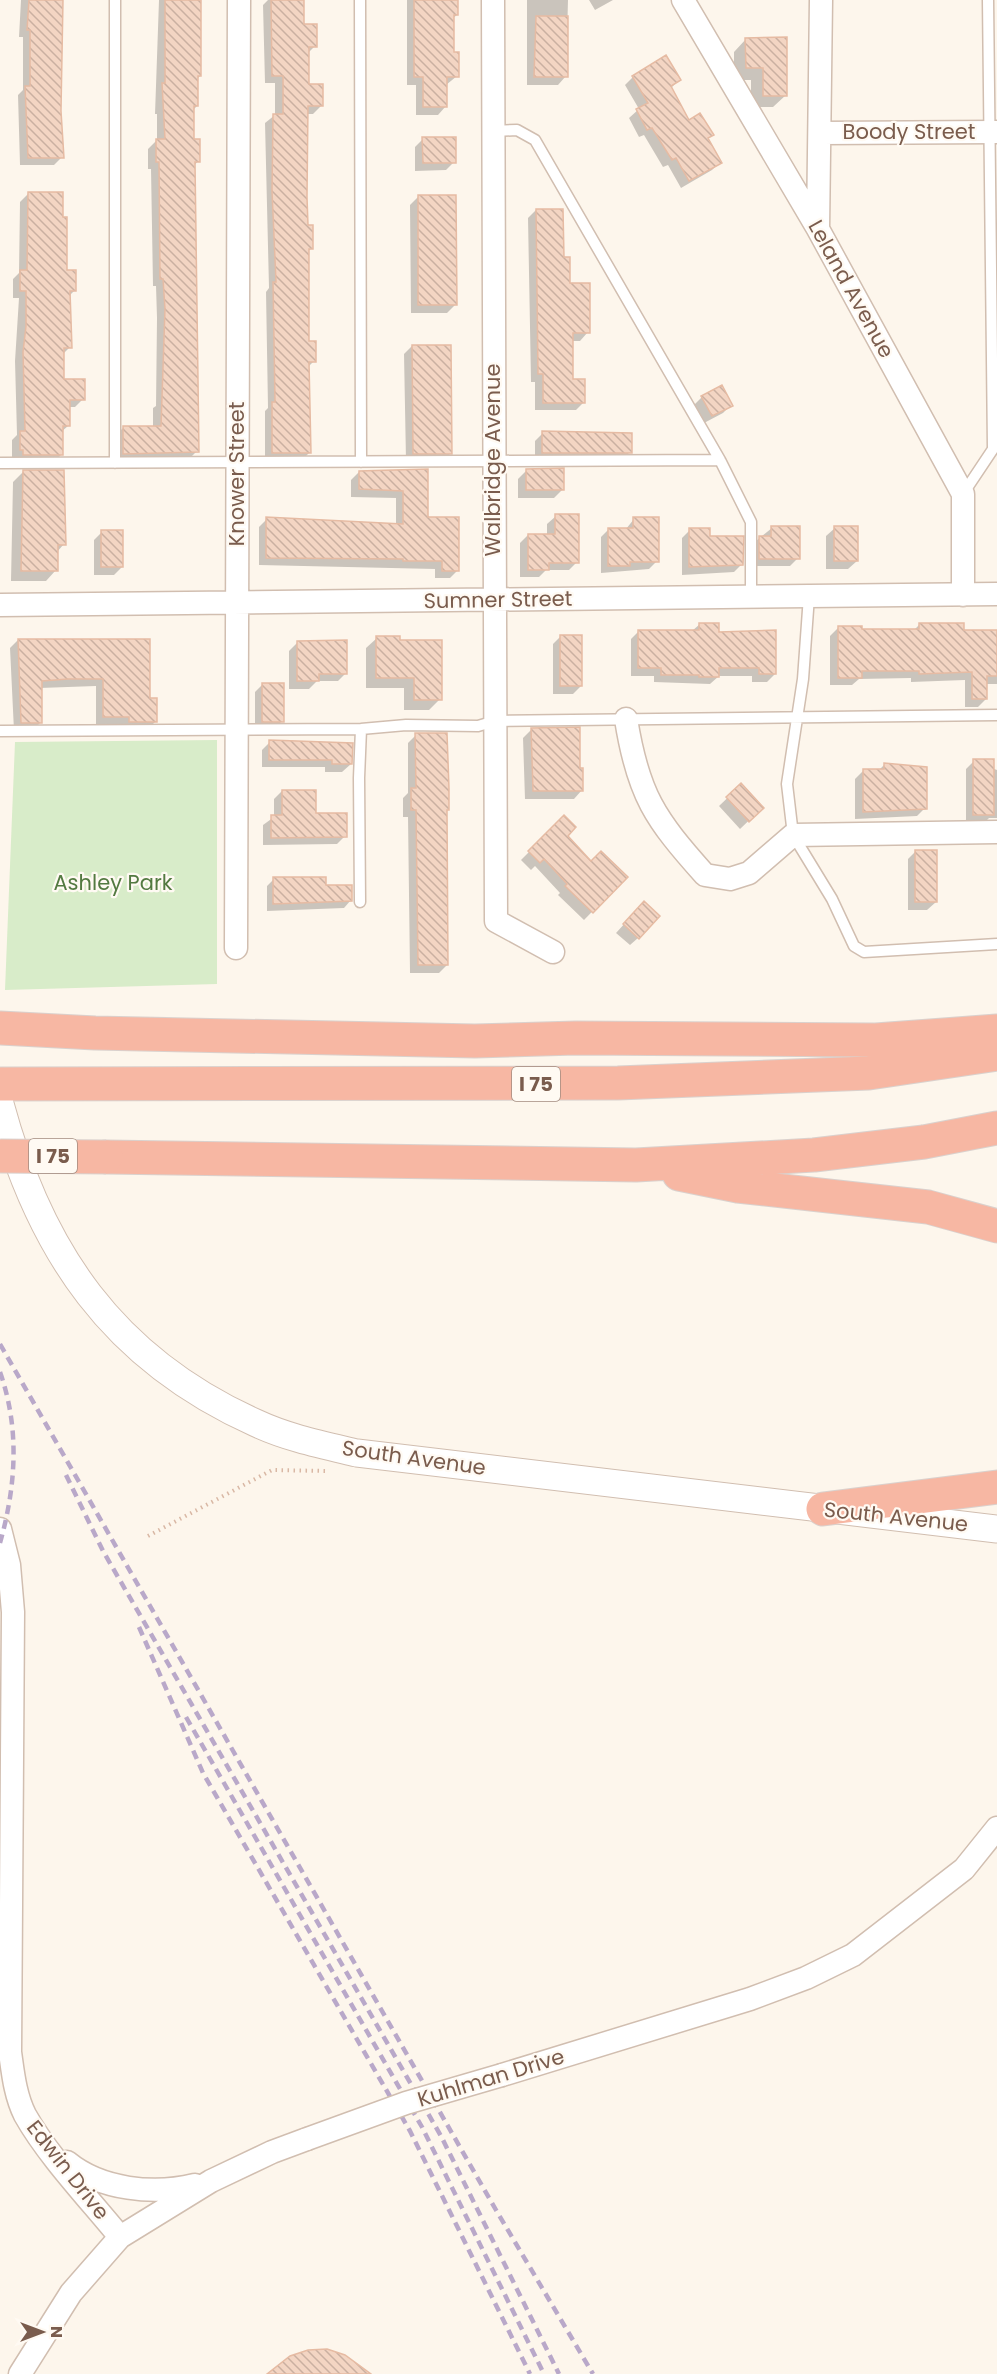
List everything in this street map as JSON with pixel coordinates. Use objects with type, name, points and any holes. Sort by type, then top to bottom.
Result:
[{"type":"highway","points":[[0,1028],[95,1033],[475,1041],[576,1038],[876,1040],[997,1031]]},
{"type":"highway","name":"I 75","points":[[0,1084],[73,1082],[618,1083],[869,1073],[997,1054]]},
{"type":"highway","name":"I 75","points":[[0,1156],[636,1165],[814,1155],[924,1142],[997,1128]]},
{"type":"highway","points":[[636,1165],[738,1186],[927,1207],[997,1226]]},
{"type":"highway","points":[[823,1509],[997,1487]]},
{"type":"street","name":"Knower Street","points":[[236,948],[239,0]]},
{"type":"street","name":"Walbridge Avenue","points":[[493,0],[493,600],[496,921],[553,952]]},
{"type":"street","name":"Leland Avenue","points":[[683,0],[818,229],[963,494],[963,595]]},
{"type":"street","points":[[818,229],[821,0]]},
{"type":"street","name":"Boody Street","points":[[821,133],[994,132]]},
{"type":"street","name":"Sumner Street","points":[[0,605],[997,594]]},
{"type":"street","points":[[626,719],[633,761],[655,814],[705,875],[730,879],[749,873],[793,835],[997,832]]},
{"type":"street","name":"South Avenue","points":[[0,1104],[13,1151],[30,1196],[54,1244],[95,1305],[124,1336],[156,1364],[256,1423],[302,1440],[357,1453],[997,1529]]},
{"type":"street","name":"Edwin Drive","points":[[0,1529],[9,1565],[13,1612],[10,2052],[15,2087],[25,2115],[120,2237]]},
{"type":"street","name":"Kuhlman Drive","points":[[20,2374],[71,2293],[120,2237],[212,2181],[272,2152],[405,2103],[750,1999],[806,1978],[853,1955],[964,1869],[997,1828]]},
{"type":"street","points":[[46,2144],[72,2166],[94,2178],[120,2186],[174,2190],[212,2181]]},
{"type":"lane","points":[[115,0],[115,462]]},
{"type":"lane","points":[[360,0],[362,462]]},
{"type":"lane","points":[[963,494],[993,449],[994,132],[988,0]]},
{"type":"lane","points":[[493,131],[517,130],[535,140],[720,460],[751,522],[751,597]]},
{"type":"lane","points":[[0,463],[720,460]]},
{"type":"lane","points":[[809,596],[802,679],[787,784],[793,835],[832,899],[854,946],[864,952],[997,944]]},
{"type":"lane","points":[[0,730],[362,729],[406,725],[478,726],[495,721],[997,715]]},
{"type":"lane","points":[[360,902],[359,778],[362,729]]},
{"type":"path","points":[[148,1536],[272,1470],[327,1471]]},
{"type":"green space","name":"Ashley Park","points":[[217,740],[217,984],[5,990],[15,742]]},
{"type":"building","points":[[29,0],[63,0],[61,111],[64,158],[28,158],[25,86],[30,86],[30,30],[27,30]]},
{"type":"building","points":[[165,0],[201,0],[201,76],[198,76],[198,106],[194,106],[194,139],[200,139],[200,162],[195,162],[199,452],[123,454],[123,426],[161,426],[165,309],[163,279],[160,279],[159,162],[156,162],[156,139],[165,139],[162,83],[165,83]]},
{"type":"building","points":[[271,0],[304,0],[304,24],[317,24],[317,47],[309,47],[309,84],[323,84],[323,106],[308,106],[308,225],[313,225],[313,249],[309,249],[309,341],[316,341],[316,362],[309,362],[311,453],[272,453],[272,402],[275,402],[273,282],[276,282],[272,191],[273,114],[283,114],[283,76],[272,76]]},
{"type":"building","points":[[414,0],[458,0],[458,15],[454,15],[454,52],[459,52],[459,77],[447,77],[447,107],[423,107],[423,77],[414,77]]},
{"type":"building","points":[[536,16],[568,16],[568,77],[534,77]]},
{"type":"building","points":[[787,37],[787,96],[763,96],[763,68],[746,68],[745,38]]},
{"type":"building","points":[[666,55],[681,80],[671,86],[689,120],[700,113],[714,135],[708,138],[722,163],[689,181],[676,158],[672,160],[652,128],[647,130],[636,109],[648,103],[632,76]]},
{"type":"building","points":[[422,137],[456,137],[456,163],[423,163]]},
{"type":"building","points":[[28,192],[63,192],[63,217],[67,217],[67,270],[76,270],[76,291],[70,291],[72,348],[64,348],[64,379],[85,379],[85,400],[70,400],[70,426],[63,426],[63,455],[23,455],[23,450],[20,450],[20,431],[25,431],[23,352],[26,291],[20,291],[20,270],[27,270]]},
{"type":"building","points":[[418,195],[456,195],[457,305],[418,305]]},
{"type":"building","points":[[536,209],[563,209],[564,257],[570,257],[570,283],[590,283],[590,333],[573,333],[573,379],[585,379],[585,403],[543,403],[543,374],[538,374]]},
{"type":"building","points":[[412,345],[451,345],[452,454],[413,454]]},
{"type":"building","points":[[722,385],[733,406],[712,416],[701,396]]},
{"type":"building","points":[[542,431],[632,433],[632,453],[542,453]]},
{"type":"building","points":[[564,468],[564,490],[526,490],[526,469]]},
{"type":"building","points":[[428,469],[428,517],[459,517],[459,571],[442,571],[442,561],[266,558],[266,517],[403,524],[403,491],[359,489],[359,471]]},
{"type":"building","points":[[23,470],[64,470],[66,545],[58,545],[58,571],[21,571]]},
{"type":"building","points":[[555,514],[579,514],[579,563],[549,563],[549,570],[528,570],[528,534],[555,534]]},
{"type":"building","points":[[633,517],[659,517],[659,562],[630,562],[630,566],[608,566],[608,528],[633,528]]},
{"type":"building","points":[[771,526],[800,526],[800,559],[759,559],[759,536],[771,536]]},
{"type":"building","points":[[834,526],[858,526],[858,561],[834,561]]},
{"type":"building","points":[[689,528],[710,528],[710,536],[744,536],[743,565],[689,567]]},
{"type":"building","points":[[101,530],[123,530],[123,567],[101,567]]},
{"type":"building","points":[[699,623],[719,623],[719,632],[776,630],[776,674],[759,674],[759,668],[719,668],[719,677],[699,677],[699,675],[661,675],[661,668],[638,668],[638,630],[699,630]]},
{"type":"building","points":[[919,623],[964,623],[964,630],[997,630],[997,676],[987,676],[987,699],[972,699],[972,672],[919,674],[919,671],[862,671],[862,678],[838,678],[838,626],[862,626],[862,629],[919,629]]},
{"type":"building","points":[[560,635],[582,635],[582,686],[560,686]]},
{"type":"building","points":[[376,636],[400,636],[400,640],[442,640],[442,700],[414,700],[414,678],[376,678]]},
{"type":"building","points":[[18,639],[150,639],[150,698],[157,698],[157,722],[129,722],[129,717],[103,717],[103,679],[68,679],[42,681],[42,723],[21,723]]},
{"type":"building","points":[[347,640],[347,674],[319,674],[319,681],[297,681],[297,641]]},
{"type":"building","points":[[262,683],[284,683],[284,722],[262,722]]},
{"type":"building","points":[[580,727],[580,768],[583,768],[583,791],[533,791],[531,728]]},
{"type":"building","points":[[415,733],[447,733],[448,965],[418,965],[416,810],[411,810],[411,788],[416,788]]},
{"type":"building","points":[[269,740],[353,743],[352,764],[332,764],[332,760],[269,760]]},
{"type":"building","points":[[973,759],[994,759],[994,815],[973,815]]},
{"type":"building","points":[[884,763],[927,767],[927,809],[863,812],[863,769],[884,769]]},
{"type":"building","points":[[741,783],[764,808],[749,822],[726,797]]},
{"type":"building","points":[[282,790],[316,790],[316,813],[347,813],[347,837],[271,838],[271,815],[282,815]]},
{"type":"building","points":[[564,815],[576,827],[568,836],[591,861],[601,851],[628,877],[593,913],[565,886],[567,884],[544,859],[540,863],[528,851]]},
{"type":"building","points":[[915,850],[937,850],[937,902],[915,902]]},
{"type":"building","points":[[273,877],[326,877],[326,885],[352,885],[352,901],[273,904]]},
{"type":"building","points":[[644,901],[660,916],[639,939],[623,924]]},
{"type":"building","points":[[327,2349],[345,2355],[371,2374],[267,2374],[290,2356],[308,2350]]},
{"type":"railway","points":[[0,1344],[496,2210],[593,2374]]},
{"type":"railway","points":[[0,1372],[11,1415],[14,1458],[10,1500],[0,1543]]},
{"type":"railway","points":[[66,1475],[103,1551],[441,2136],[559,2374]]},
{"type":"railway","points":[[139,1627],[203,1773],[410,2131],[530,2374]]},
{"type":"railway","points":[[186,1717],[422,2127],[544,2374]]}]
